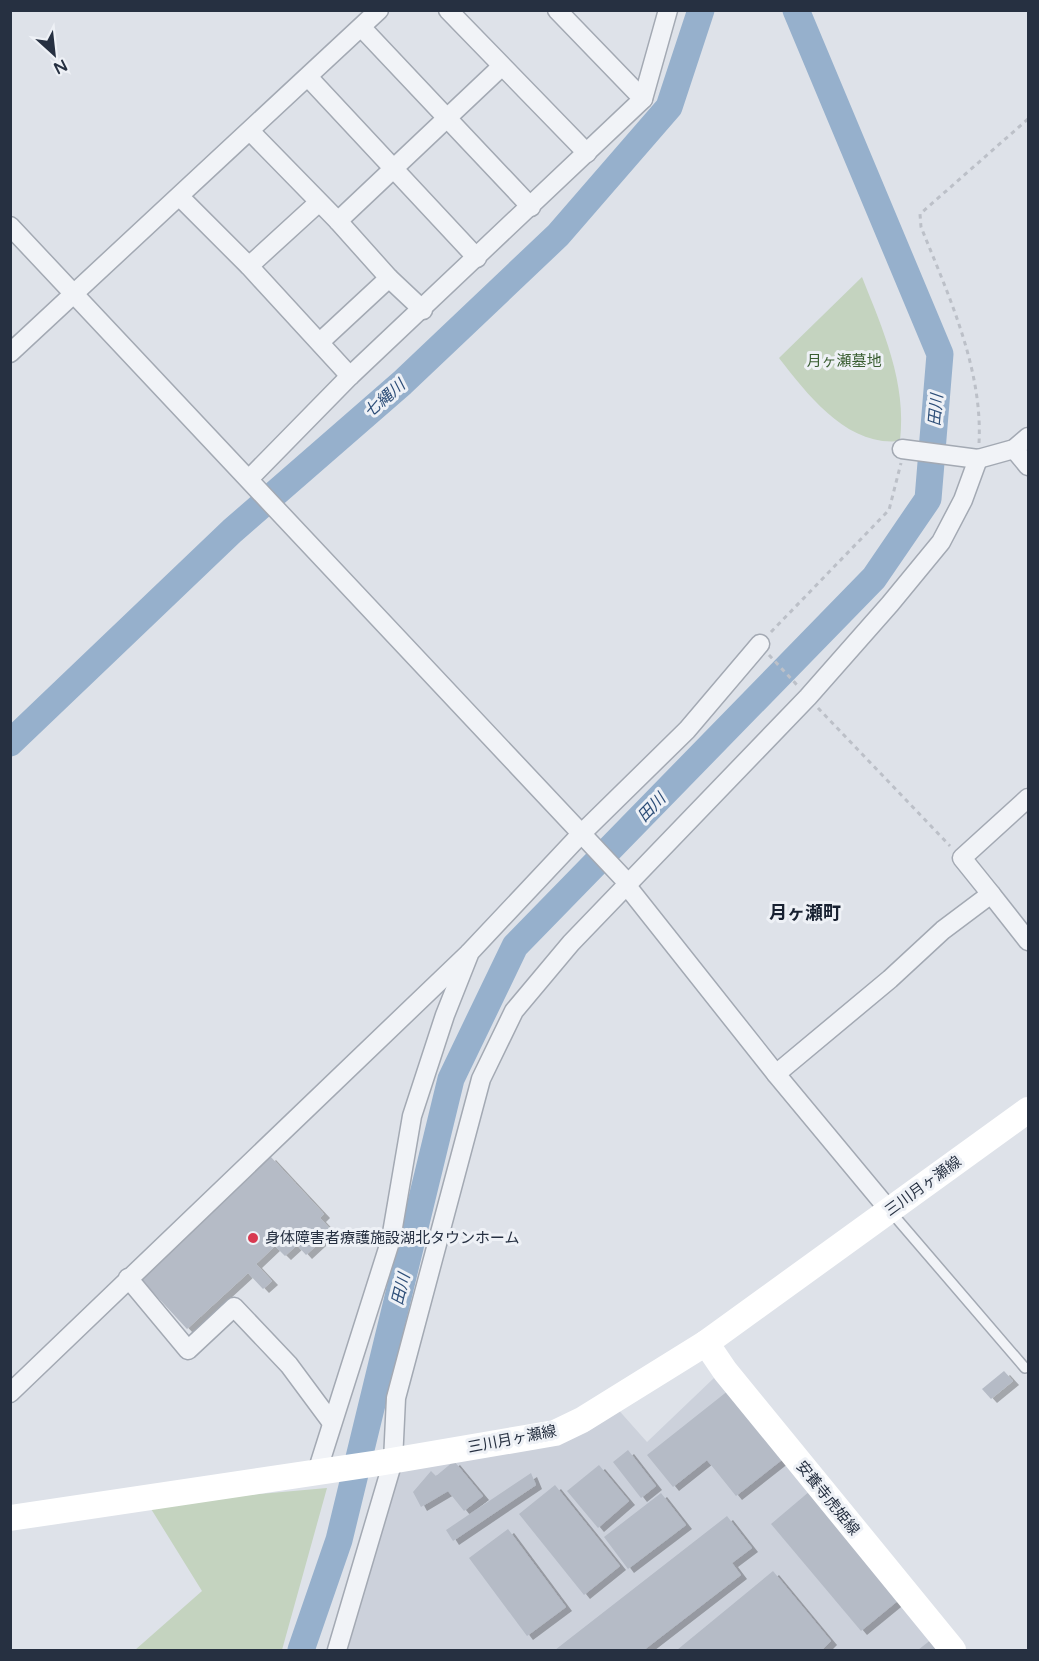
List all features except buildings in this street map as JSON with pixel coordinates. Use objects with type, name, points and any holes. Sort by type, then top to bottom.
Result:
[{"type":"main road","name":"三川月ヶ瀬線","points":[[10,1518],[322,1472],[555,1433],[582,1420],[706,1343],[1029,1110]]},
{"type":"main road","name":"安養寺虎姫線","points":[[706,1343],[724,1371],[953,1650]]},
{"type":"street","points":[[10,353],[380,10]]},
{"type":"street","points":[[448,10],[587,153]]},
{"type":"street","points":[[557,10],[643,99]]},
{"type":"street","points":[[251,481],[350,376],[423,310],[643,99],[663,14]]},
{"type":"street","points":[[362,28],[531,207]]},
{"type":"street","points":[[338,221],[501,67]]},
{"type":"street","points":[[309,78],[477,258]]},
{"type":"street","points":[[251,132],[338,221],[389,278],[423,310]]},
{"type":"street","points":[[180,197],[249,266],[350,376]]},
{"type":"street","points":[[249,266],[318,203]]},
{"type":"street","points":[[10,226],[276,507],[626,883],[776,1074],[889,1210]]},
{"type":"street","points":[[320,342],[389,278]]},
{"type":"street","points":[[905,450],[975,459],[1014,449],[1029,437]]},
{"type":"street","points":[[1014,449],[1029,466]]},
{"type":"street","points":[[337,1650],[386,1462],[396,1398],[481,1079],[514,1011],[571,943],[806,695],[941,542],[963,500],[975,459]]},
{"type":"street","points":[[10,1393],[470,952],[687,730],[761,646]]},
{"type":"street","points":[[1029,798],[962,858],[1029,941]]},
{"type":"street","points":[[776,1074],[890,979],[943,930],[991,894]]},
{"type":"street","points":[[322,1472],[332,1423],[391,1239],[412,1116],[445,1014],[470,952]]},
{"type":"street","points":[[128,1278],[188,1350],[234,1307],[289,1365],[332,1423]]},
{"type":"lane","points":[[889,1210],[1025,1368]]},
{"type":"path","points":[[975,459],[977,399],[951,302],[921,227],[920,214],[1029,119]]},
{"type":"path","points":[[905,450],[895,495],[889,510],[761,646],[962,858]]},
{"type":"shaded area","points":[[715,1377],[951,1650],[348,1650],[395,1465],[615,1406],[647,1442]]},
{"type":"green space","name":"月ヶ瀬墓地","points":[[862,277],[885,337],[897,378],[901,419],[900,441],[881,441],[863,436],[846,427],[816,402],[779,358]]},
{"type":"green space","points":[[327,1488],[282,1650],[135,1650],[202,1591],[148,1504]]},
{"type":"waterway","name":"七縄川","points":[[10,743],[232,531],[402,383],[558,235],[669,107],[701,10]]},
{"type":"waterway","name":"田川","points":[[301,1650],[339,1540],[451,1079],[515,946],[874,578],[928,499],[940,354],[796,10]]},
{"type":"place","name":"身体障害者療護施設湖北タウンホーム","points":[[253,1238]]},
{"type":"district","name":"月ヶ瀬町","points":[[805,913]]}]
